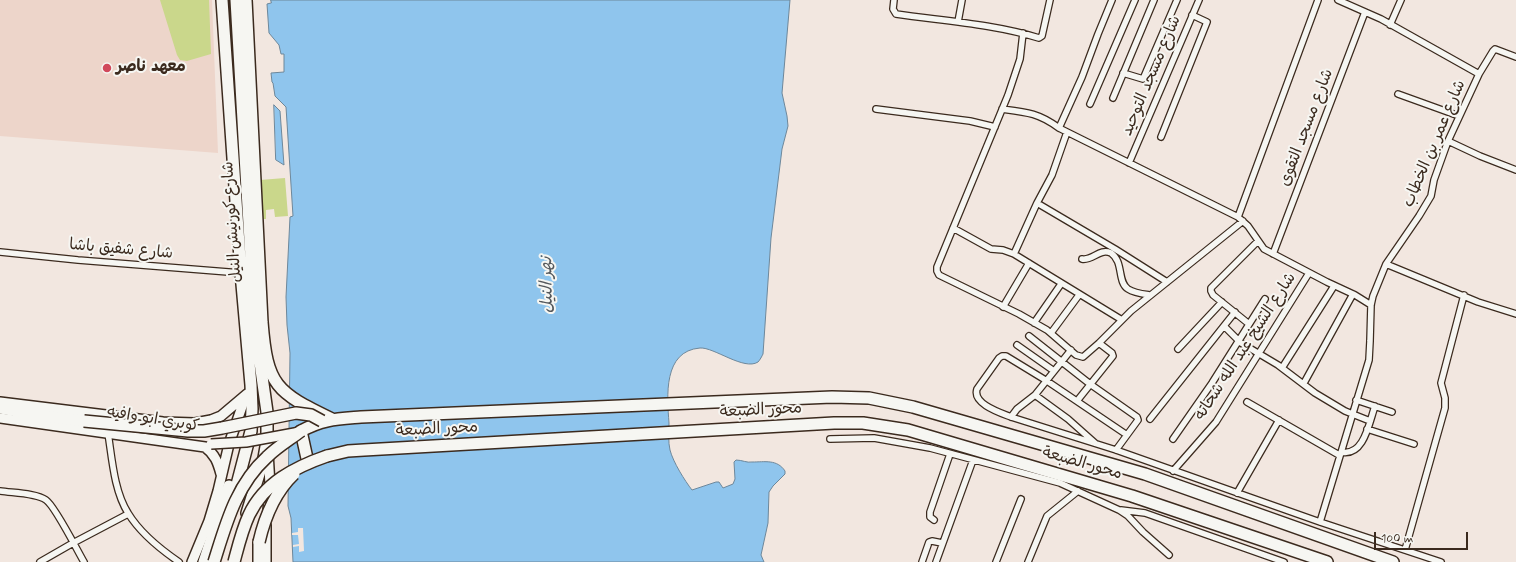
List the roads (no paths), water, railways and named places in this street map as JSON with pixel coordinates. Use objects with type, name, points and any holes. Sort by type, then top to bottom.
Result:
[{"type":"highway","name":"شارع كورنيش النيل","points":[[214,562],[246,454],[251,431],[252,409],[249,390],[240,273],[222,0]]},
{"type":"highway","name":"شارع كورنيش النيل","points":[[228,562],[255,490],[267,441],[266,412],[255,327],[236,0]]},
{"type":"highway","points":[[246,0],[262,322],[266,357],[273,378],[284,393],[327,420]]},
{"type":"highway","name":"محور الضبعة","points":[[327,420],[361,417],[832,397],[869,398],[913,407],[1145,474],[1393,562]]},
{"type":"highway","points":[[0,408],[84,421],[188,431],[204,431],[222,428],[296,413],[311,415],[327,420]]},
{"type":"highway","points":[[204,562],[238,458],[245,421],[252,409]]},
{"type":"highway","points":[[214,562],[234,504],[247,479],[270,454],[301,431],[327,420]]},
{"type":"highway","name":"محور الضبعة","points":[[234,562],[248,516],[260,496],[277,480],[308,463],[339,453],[364,450],[834,423],[864,423],[908,430],[1132,496],[1327,562]]},
{"type":"highway","points":[[259,562],[260,542],[268,513],[283,486],[293,475],[308,463],[301,431]]},
{"type":"main road","name":"شارع كورنيش النيل","points":[[192,562],[209,521],[229,444],[249,390]]},
{"type":"main road","points":[[0,402],[163,422],[195,423],[211,420],[221,416],[249,390]]},
{"type":"main road","name":"كوبري ابو وافيه","points":[[0,413],[211,444],[246,442],[301,431]]},
{"type":"main road","points":[[0,418],[205,447],[211,451],[216,458],[221,474]]},
{"type":"main road","name":"شارع كورنيش النيل","points":[[266,562],[266,525],[270,485],[267,441]]},
{"type":"street","points":[[894,0],[893,9],[896,14],[958,22],[1023,33],[1039,38],[1041,37],[1050,0]]},
{"type":"street","points":[[958,22],[962,0]]},
{"type":"street","points":[[1059,128],[1082,77],[1112,0]]},
{"type":"street","points":[[1090,104],[1135,0]]},
{"type":"street","points":[[1113,98],[1154,0]]},
{"type":"street","points":[[1123,73],[1143,79],[1177,0]]},
{"type":"street","name":"شارع مسجد التوحيد","points":[[1129,163],[1199,0]]},
{"type":"street","points":[[1238,217],[1318,0]]},
{"type":"street","points":[[1338,0],[1390,25],[1479,74]]},
{"type":"street","points":[[1390,25],[1401,0]]},
{"type":"street","name":"شارع مسجد التقوى","points":[[1274,254],[1365,12]]},
{"type":"street","points":[[1161,136],[1207,22],[1192,15]]},
{"type":"street","points":[[1023,33],[1017,71],[937,267],[938,273],[1034,323],[1051,333],[1078,356],[1083,356],[1150,295],[1243,221]]},
{"type":"street","name":"شارع عمر بن الخطاب","points":[[1320,522],[1368,360],[1371,305],[1386,264],[1431,196],[1434,180],[1448,141],[1479,74],[1495,49],[1516,57]]},
{"type":"street","points":[[1398,94],[1459,116]]},
{"type":"street","points":[[876,109],[970,121],[995,127]]},
{"type":"street","points":[[1002,109],[1034,114],[1043,117],[1059,128],[1238,217],[1248,226],[1264,249],[1334,286],[1353,294],[1371,305]]},
{"type":"street","points":[[1014,254],[1037,202],[1052,175],[1067,132]]},
{"type":"street","points":[[1448,141],[1480,156],[1516,170]]},
{"type":"street","points":[[1037,202],[1167,282]]},
{"type":"street","points":[[953,228],[992,248],[1014,254],[1122,320]]},
{"type":"street","points":[[1249,324],[1212,293],[1212,288],[1258,241]]},
{"type":"street","name":"شارع شفيق باشا","points":[[0,252],[86,261],[240,273]]},
{"type":"street","points":[[1082,259],[1088,259],[1101,252],[1111,253],[1118,261],[1123,282],[1126,287],[1133,291],[1150,295]]},
{"type":"street","points":[[1003,307],[1029,264]]},
{"type":"street","points":[[1386,264],[1464,296],[1516,314]]},
{"type":"street","name":"شارع الشيخ عبد الله شحاته","points":[[1173,470],[1216,422],[1309,273]]},
{"type":"street","points":[[1034,323],[1061,284]]},
{"type":"street","points":[[1282,368],[1334,286]]},
{"type":"street","points":[[1304,383],[1353,294]]},
{"type":"street","points":[[1051,333],[1079,295]]},
{"type":"street","points":[[1405,550],[1445,408],[1446,398],[1441,383],[1464,296]]},
{"type":"street","points":[[1173,439],[1212,383],[1265,299]]},
{"type":"street","points":[[1178,349],[1222,302]]},
{"type":"street","points":[[1150,419],[1235,312]]},
{"type":"street","points":[[1224,326],[1239,341],[1304,383],[1315,393],[1351,414],[1370,421]]},
{"type":"street","points":[[1029,336],[1090,384],[1138,418],[1116,450]]},
{"type":"street","points":[[1077,401],[1113,354],[1099,343]]},
{"type":"street","points":[[1017,345],[1054,371]]},
{"type":"street","points":[[1011,417],[1017,409],[1035,395],[1071,350]]},
{"type":"street","points":[[1127,435],[1047,381],[1006,356],[999,358],[977,389],[976,395],[980,401],[1011,417],[1116,450],[1320,522],[1441,562]]},
{"type":"street","points":[[1035,395],[1068,419],[1097,444]]},
{"type":"street","points":[[1356,400],[1392,412]]},
{"type":"street","points":[[1247,402],[1340,454],[1356,450],[1361,443],[1375,406]]},
{"type":"street","points":[[1237,493],[1279,420]]},
{"type":"street","points":[[1367,429],[1414,444]]},
{"type":"street","points":[[108,433],[115,477],[128,514],[155,544],[179,562]]},
{"type":"street","points":[[830,440],[874,438],[930,448],[1060,483],[1119,510],[1128,516],[1143,532],[1169,555]]},
{"type":"street","points":[[934,520],[930,517],[930,512],[950,454]]},
{"type":"street","points":[[936,562],[973,460]]},
{"type":"street","points":[[0,491],[23,494],[46,500],[51,504],[84,562]]},
{"type":"street","points":[[1028,562],[1047,516],[1078,491]]},
{"type":"street","points":[[996,562],[1021,499]]},
{"type":"street","points":[[1119,510],[1145,513],[1284,562]]},
{"type":"street","points":[[40,562],[128,514]]},
{"type":"street","points":[[922,562],[929,542],[932,541],[942,543]]},
{"type":"water","name":"نهر النيل","points":[[271,0],[790,0],[782,93],[788,126],[782,149],[771,238],[763,354],[758,362],[752,364],[737,361],[706,349],[700,348],[688,351],[679,357],[673,366],[668,388],[670,450],[676,466],[692,490],[716,482],[719,482],[723,488],[733,484],[735,479],[734,462],[736,460],[774,463],[782,467],[785,471],[785,474],[769,492],[768,523],[761,555],[764,562],[293,562],[291,518],[288,506],[290,353],[286,297],[290,217],[293,216],[286,107],[275,96],[271,73],[284,72],[284,54],[281,54],[279,45],[269,33],[267,4],[271,3]]},
{"type":"water","points":[[274,105],[280,111],[284,165],[276,160]]},
{"type":"place","name":"معهد ناصر","points":[[107,68]]}]
